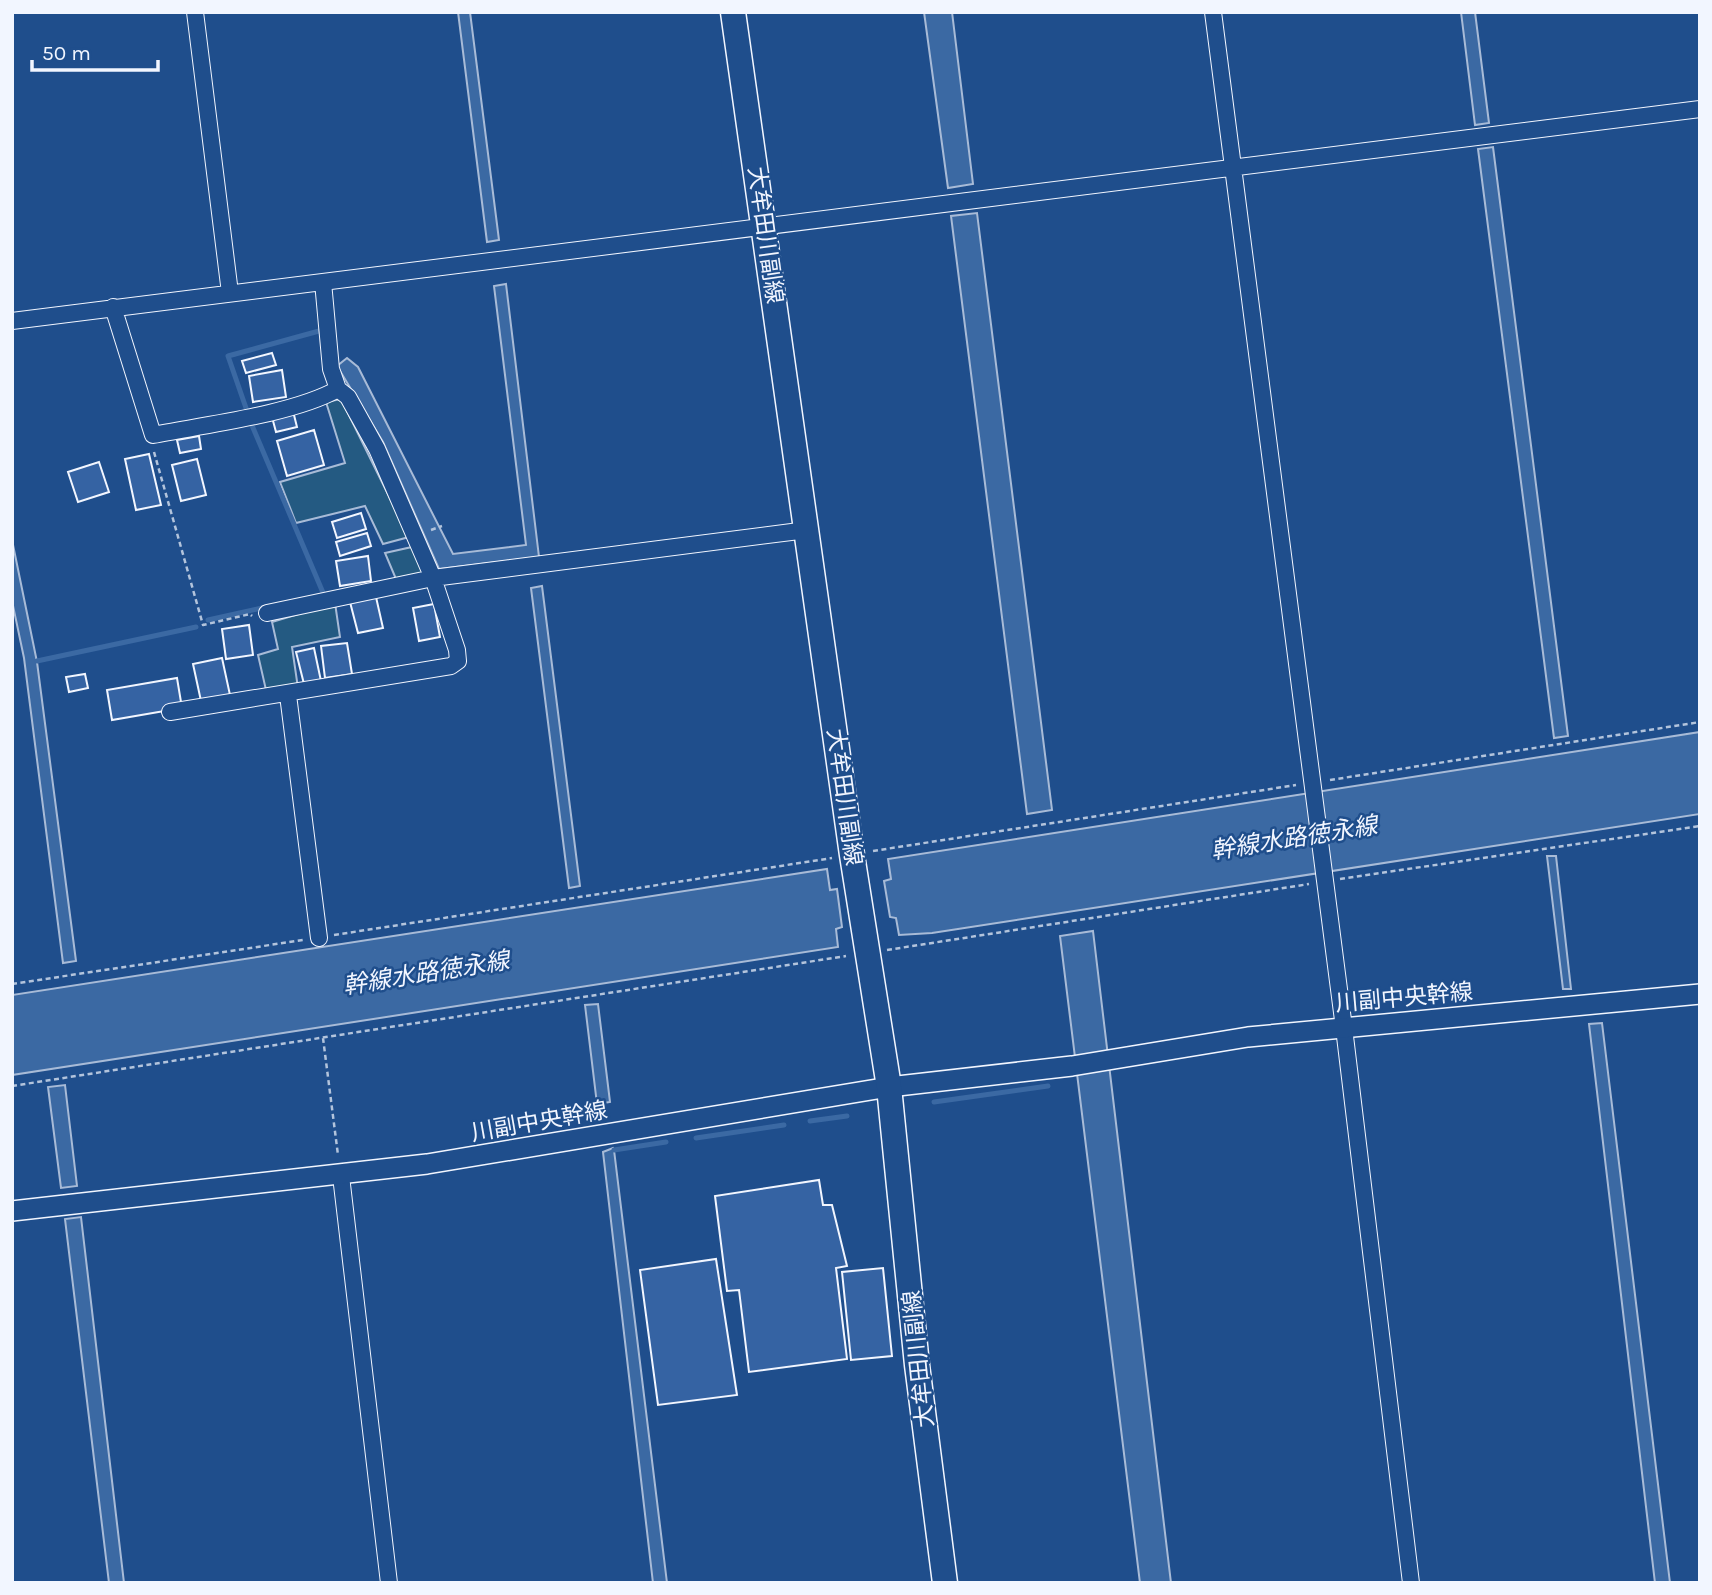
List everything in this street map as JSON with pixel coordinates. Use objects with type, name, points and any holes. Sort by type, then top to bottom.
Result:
[{"type":"main road","name":"大牟田川副線","points":[[733,12],[852,855],[889,1087],[917,1365],[945,1583]]},
{"type":"street","points":[[195,12],[230,293]]},
{"type":"street","points":[[1213,12],[1326,881],[1411,1583]]},
{"type":"street","points":[[12,321],[1700,109]]},
{"type":"street","points":[[170,712],[288,695],[451,666],[458,661],[457,650],[433,578],[377,449],[348,397],[338,389],[331,369],[323,282]]},
{"type":"street","points":[[113,307],[153,435],[268,411],[326,396],[338,389]]},
{"type":"street","points":[[262,617],[433,578],[807,530]]},
{"type":"street","points":[[288,695],[319,938]]},
{"type":"street","name":"川副中央幹線","points":[[12,1211],[341,1176],[427,1164],[889,1087],[1072,1066],[1248,1037],[1700,994]]},
{"type":"street","points":[[341,1176],[389,1583]]},
{"type":"path","points":[[153,435],[152,444],[203,625],[250,614],[262,617]]},
{"type":"path","points":[[12,984],[1700,722]]},
{"type":"path","points":[[12,1086],[1326,881],[1700,826]]},
{"type":"path","points":[[323,1038],[341,1176]]},
{"type":"shaded area","points":[[341,399],[409,537],[383,544],[365,506],[296,523],[280,482],[345,463],[326,402]]},
{"type":"shaded area","points":[[412,547],[423,573],[396,579],[385,553]]},
{"type":"shaded area","points":[[335,603],[340,637],[292,647],[298,688],[266,690],[258,655],[278,649],[272,622]]},
{"type":"water","points":[[458,12],[470,12],[499,240],[487,242]]},
{"type":"water","points":[[924,12],[952,12],[973,184],[948,188]]},
{"type":"water","points":[[1461,12],[1475,12],[1489,123],[1475,125]]},
{"type":"water","points":[[1493,147],[1568,736],[1554,738],[1478,149]]},
{"type":"water","points":[[977,213],[1052,810],[1027,814],[951,216]]},
{"type":"water","points":[[506,284],[539,557],[439,569],[383,442],[337,366],[347,358],[358,367],[453,554],[526,545],[494,286]]},
{"type":"water","points":[[12,540],[37,662],[76,961],[63,963],[24,658],[12,601]]},
{"type":"water","points":[[542,586],[580,886],[569,888],[531,588]]},
{"type":"water","name":"幹線水路徳永線","points":[[1700,732],[1700,814],[932,933],[899,935],[896,918],[890,917],[884,881],[891,879],[888,859]]},
{"type":"water","points":[[1547,856],[1556,856],[1571,989],[1563,989]]},
{"type":"water","name":"幹線水路徳永線","points":[[827,869],[830,890],[837,889],[842,927],[836,929],[838,947],[12,1075],[12,995]]},
{"type":"water","points":[[1093,931],[1171,1583],[1140,1583],[1060,936]]},
{"type":"water","points":[[598,1004],[610,1102],[597,1104],[585,1005]]},
{"type":"water","points":[[1602,1023],[1670,1583],[1655,1583],[1589,1024]]},
{"type":"water","points":[[65,1085],[77,1186],[61,1188],[48,1087]]},
{"type":"water","points":[[613,1148],[667,1583],[653,1583],[603,1152]]},
{"type":"water","points":[[81,1217],[124,1583],[109,1583],[65,1219]]},
{"type":"building","points":[[272,353],[276,365],[246,373],[242,361]]},
{"type":"building","points":[[282,370],[286,397],[253,402],[249,376]]},
{"type":"building","points":[[293,411],[297,427],[276,432],[272,417]]},
{"type":"building","points":[[314,430],[324,465],[287,476],[277,441]]},
{"type":"building","points":[[199,436],[201,449],[180,453],[177,440]]},
{"type":"building","points":[[149,454],[161,505],[136,510],[125,459]]},
{"type":"building","points":[[197,459],[206,495],[181,501],[172,465]]},
{"type":"building","points":[[99,462],[109,492],[78,502],[68,472]]},
{"type":"building","points":[[361,513],[366,529],[337,538],[332,522]]},
{"type":"building","points":[[367,533],[371,546],[340,556],[336,542]]},
{"type":"building","points":[[368,556],[371,581],[340,586],[336,561]]},
{"type":"building","points":[[376,597],[383,628],[358,633],[350,602]]},
{"type":"building","points":[[434,604],[440,637],[419,641],[413,608]]},
{"type":"building","points":[[249,625],[253,655],[226,659],[222,629]]},
{"type":"building","points":[[347,643],[352,674],[325,678],[321,646]]},
{"type":"building","points":[[314,648],[321,681],[304,684],[296,652]]},
{"type":"building","points":[[222,658],[230,695],[201,701],[193,664]]},
{"type":"building","points":[[85,674],[88,688],[69,692],[66,677]]},
{"type":"building","points":[[177,678],[182,708],[112,720],[107,690]]},
{"type":"building","points":[[819,1180],[823,1205],[832,1205],[847,1266],[836,1268],[847,1359],[749,1372],[739,1290],[727,1291],[715,1196]]},
{"type":"building","points":[[716,1259],[737,1395],[658,1405],[640,1270]]},
{"type":"building","points":[[883,1268],[892,1356],[851,1360],[842,1272]]},
{"type":"waterway","points":[[246,408],[228,356],[319,331]]},
{"type":"waterway","points":[[251,423],[324,595]]},
{"type":"waterway","points":[[208,620],[266,607]]},
{"type":"waterway","points":[[37,661],[196,627]]},
{"type":"waterway","points":[[934,1102],[1048,1086]]},
{"type":"waterway","points":[[810,1121],[847,1116]]},
{"type":"waterway","points":[[696,1138],[784,1125]]},
{"type":"waterway","points":[[614,1150],[666,1142]]}]
